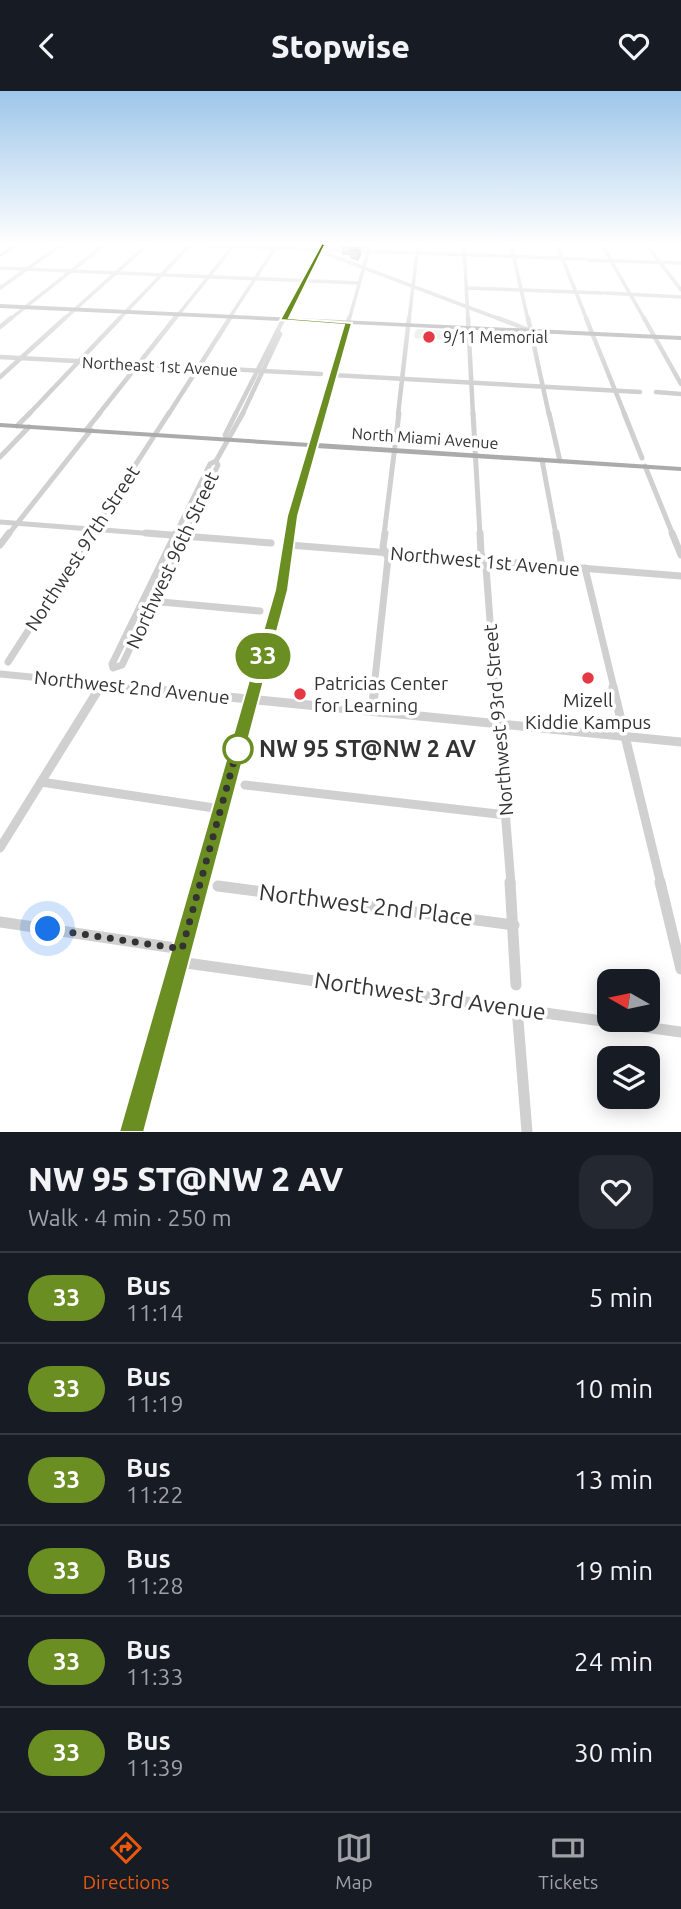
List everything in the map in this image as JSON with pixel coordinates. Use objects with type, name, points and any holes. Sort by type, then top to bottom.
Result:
[{"type":"main road","points":[[0,306],[681,338]]},
{"type":"main road","points":[[132,1132],[284,581],[293,516],[348,323]]},
{"type":"main road","points":[[501,330],[508,327],[505,323]]},
{"type":"main road","name":"North Miami Avenue","points":[[0,425],[542,460],[643,462],[681,469]]},
{"type":"street","points":[[0,327],[42,294]]},
{"type":"street","points":[[0,377],[93,294]]},
{"type":"street","points":[[17,426],[142,294]]},
{"type":"street","points":[[0,545],[195,294]]},
{"type":"street","name":"Northwest 97th Street","points":[[8,662],[246,294]]},
{"type":"street","name":"Northwest 96th Street","points":[[179,536],[153,601],[122,665],[113,668],[112,664],[144,600],[179,536],[218,465],[216,461],[227,439],[232,435],[259,371],[298,294]]},
{"type":"street","points":[[348,323],[356,294]]},
{"type":"street","points":[[372,711],[388,558],[383,547],[413,294]]},
{"type":"street","points":[[426,294],[531,331]]},
{"type":"street","points":[[428,294],[531,331]]},
{"type":"street","name":"Northwest 93rd Street","points":[[467,294],[484,560],[514,925],[516,985]]},
{"type":"street","points":[[522,294],[560,461]]},
{"type":"street","points":[[577,294],[643,462],[677,535],[681,555]]},
{"type":"street","points":[[611,294],[681,297]]},
{"type":"street","points":[[631,295],[681,384]]},
{"type":"street","points":[[453,301],[468,300]]},
{"type":"street","points":[[468,318],[482,314]]},
{"type":"street","points":[[513,324],[528,321]]},
{"type":"street","name":"Northeast 1st Avenue","points":[[0,357],[321,374]]},
{"type":"street","points":[[333,375],[640,392]]},
{"type":"street","points":[[656,392],[681,394]]},
{"type":"street","points":[[0,457],[29,426]]},
{"type":"street","points":[[542,460],[562,567]]},
{"type":"street","points":[[0,522],[271,543]]},
{"type":"street","name":"Northwest 1st Avenue","points":[[289,545],[681,576]]},
{"type":"street","points":[[586,569],[681,969]]},
{"type":"street","points":[[144,600],[260,611]]},
{"type":"street","name":"Northwest 2nd Avenue","points":[[0,674],[681,742]]},
{"type":"street","points":[[0,848],[102,684]]},
{"type":"street","points":[[41,782],[221,809]]},
{"type":"street","points":[[245,785],[506,815]]},
{"type":"street","name":"Northwest 2nd Place","points":[[219,886],[514,925]]},
{"type":"street","name":"Northwest 3rd Avenue","points":[[0,922],[180,955],[681,1032]]},
{"type":"street","points":[[517,1008],[527,1132]]},
{"type":"shaded area","points":[[418,329],[461,332],[463,341],[414,338]]},
{"type":"bus line","name":"33","points":[[132,1132],[282,590],[290,528],[348,323],[284,320],[299,294]]},
{"type":"place","name":"9/11 Memorial","points":[[429,337]]},
{"type":"place","name":"Mizell Kiddie Kampus","points":[[588,678]]},
{"type":"place","name":"Patricias Center for Learning","points":[[300,694]]},
{"type":"place","name":"NW 95 ST@NW 2 AV","points":[[238,749]]},
{"type":"route","points":[[48,929],[182,949],[239,743],[238,749]]}]
